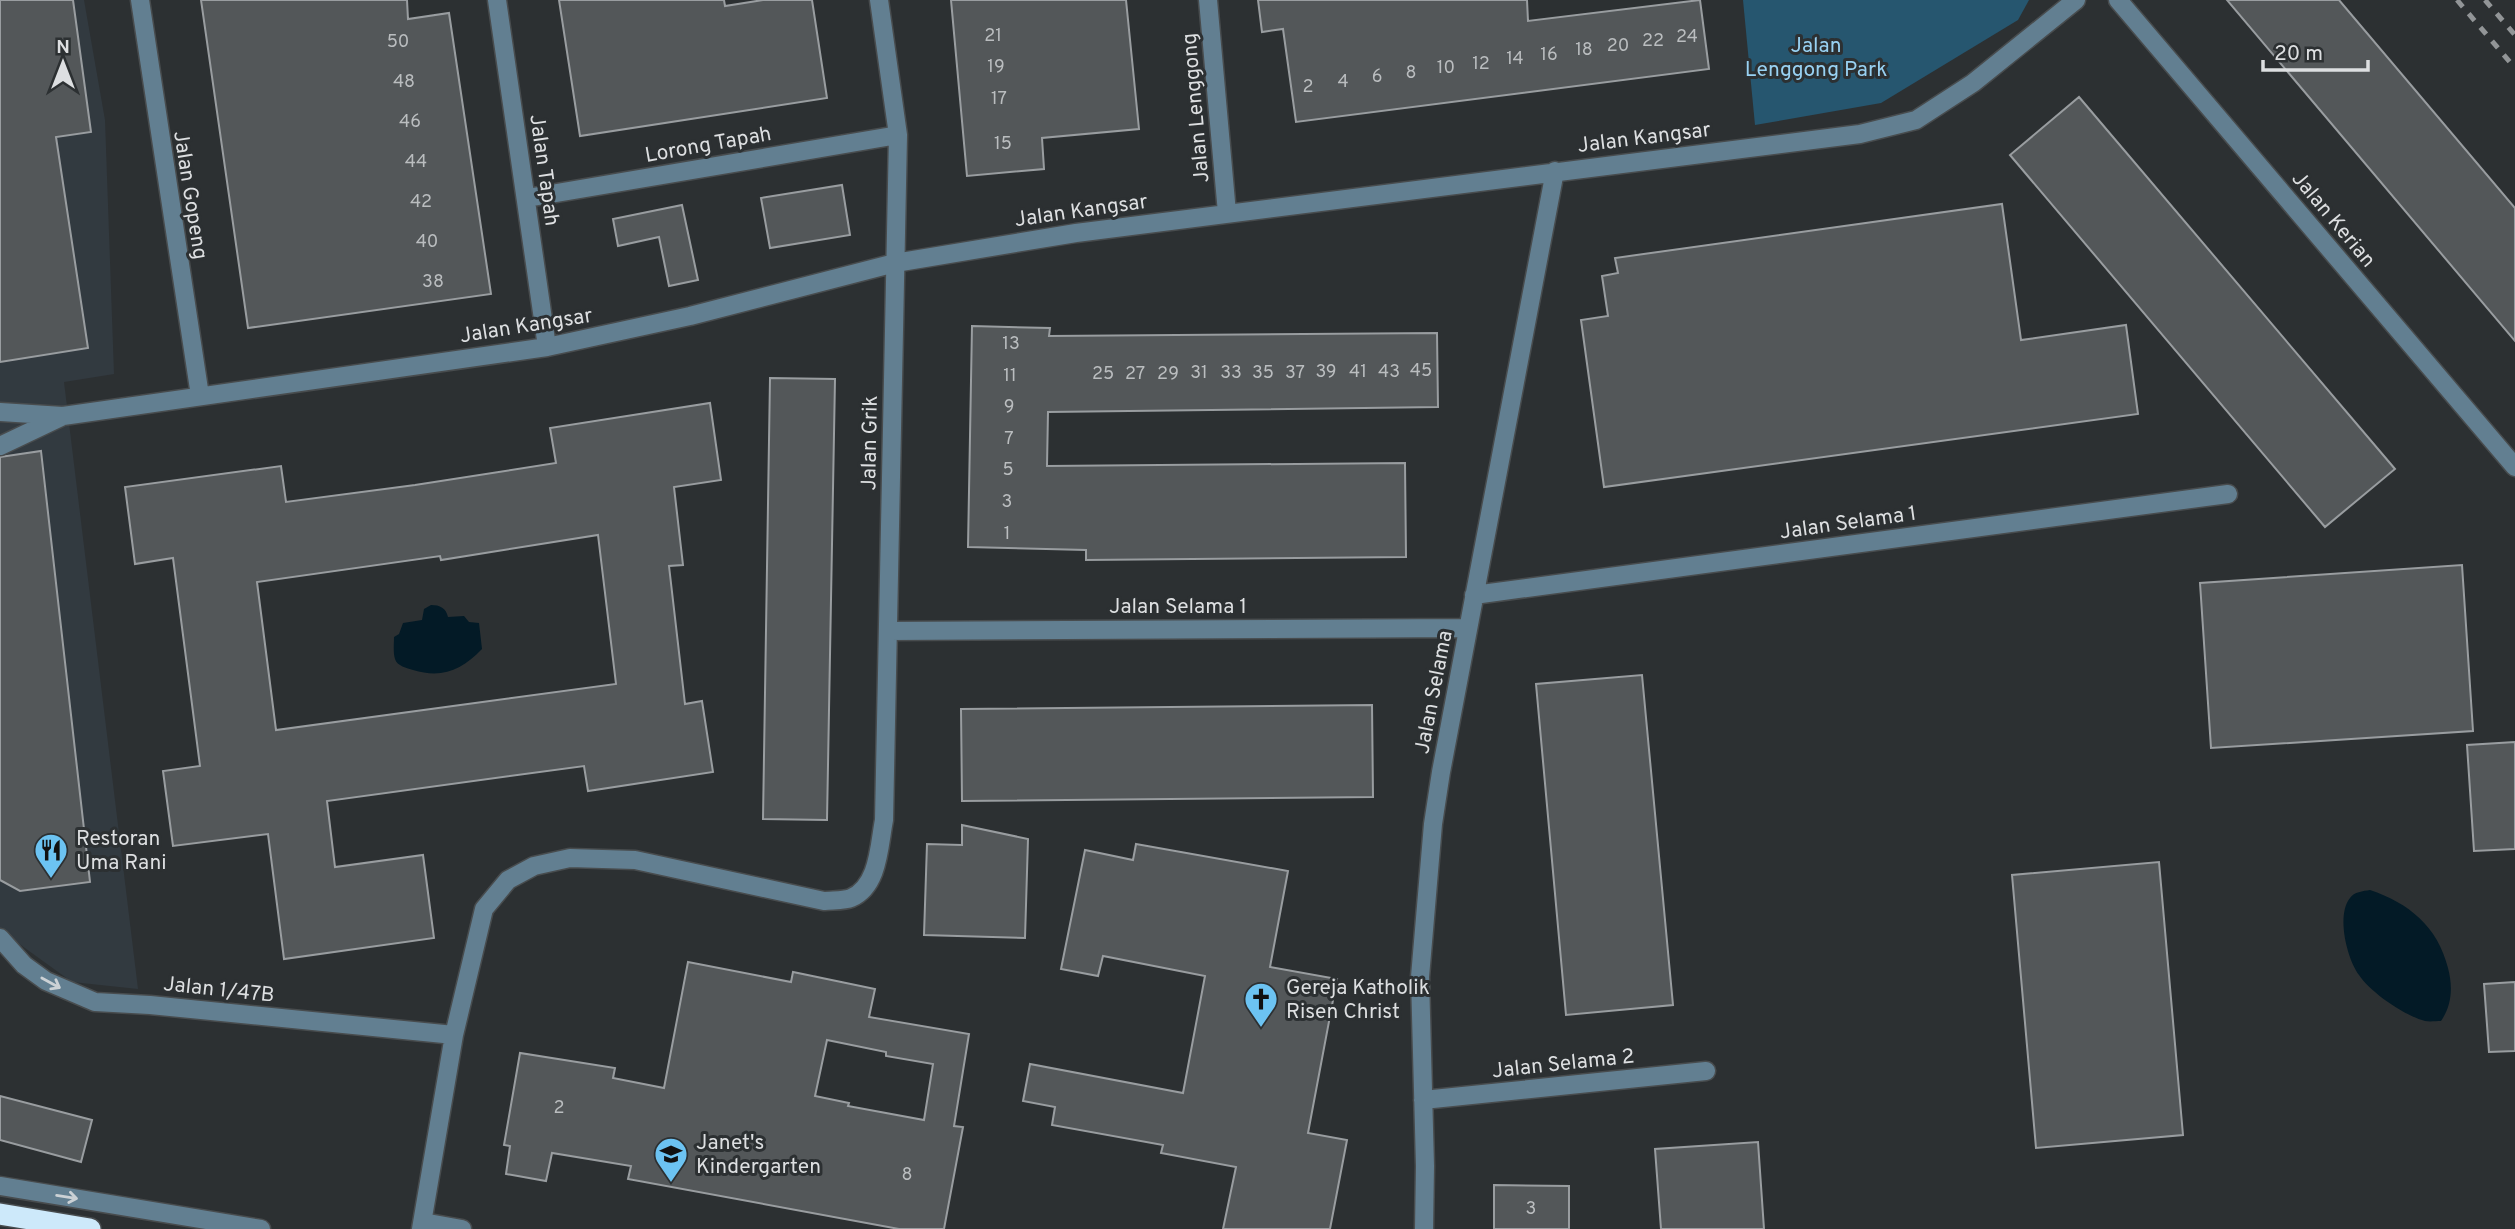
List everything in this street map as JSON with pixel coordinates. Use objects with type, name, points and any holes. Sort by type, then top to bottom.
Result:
[{"type":"highway","points":[[0,1214],[90,1229]]},
{"type":"street","name":"Jalan Gopeng","points":[[140,0],[200,397]]},
{"type":"street","name":"Jalan Tapah","points":[[497,0],[547,347]]},
{"type":"street","name":"Jalan Grik","points":[[454,1035],[484,909],[508,880],[534,866],[570,858],[635,860],[824,901],[851,898],[867,886],[874,873],[884,820],[898,135],[879,0]]},
{"type":"street","name":"Jalan Lenggong","points":[[1208,0],[1227,213]]},
{"type":"street","name":"Jalan Kangsar","points":[[0,412],[63,416],[547,347],[690,316],[895,263],[1076,233],[1860,134],[1916,120],[1973,83],[2076,0]]},
{"type":"street","name":"Jalan Kerian","points":[[2118,0],[2515,467]]},
{"type":"street","name":"Lorong Tapah","points":[[527,198],[898,135]]},
{"type":"street","name":"Jalan Selama","points":[[1424,1229],[1420,977],[1433,824],[1555,171]]},
{"type":"street","name":"Jalan Kangsar","points":[[0,446],[63,416]]},
{"type":"street","name":"Jalan Selama 1","points":[[1474,595],[2228,494]]},
{"type":"street","name":"Jalan Selama 1","points":[[887,631],[1468,628]]},
{"type":"street","name":"Jalan 1/47B","points":[[0,938],[24,965],[46,981],[95,1002],[454,1035]]},
{"type":"street","points":[[454,1035],[422,1226],[462,1229]]},
{"type":"street","name":"Jalan Selama 2","points":[[1423,1100],[1706,1071]]},
{"type":"street","points":[[0,1186],[261,1229]]},
{"type":"shaded area","points":[[0,0],[84,0],[105,120],[114,374],[64,382],[138,989],[72,982],[0,930]]},
{"type":"shaded area","points":[[431,605],[442,608],[448,617],[464,616],[469,622],[479,623],[482,649],[451,671],[423,673],[402,666],[394,657],[394,637],[399,634],[403,623],[422,620],[424,609]]},
{"type":"shaded area","points":[[2370,890],[2397,902],[2420,918],[2437,940],[2451,982],[2451,996],[2441,1021],[2425,1021],[2398,1009],[2371,989],[2355,968],[2347,948],[2344,915],[2352,896]]},
{"type":"green space","name":"Jalan Lenggong Park","points":[[1743,0],[2029,0],[2018,20],[1881,103],[1755,125]]},
{"type":"building","points":[[0,0],[73,0],[91,132],[56,137],[88,348],[0,362]]},
{"type":"building","points":[[201,0],[407,0],[408,19],[449,13],[491,294],[248,328]]},
{"type":"building","points":[[559,0],[724,0],[725,6],[763,0],[812,0],[827,98],[580,136]]},
{"type":"building","points":[[951,0],[1126,0],[1139,129],[1042,138],[1044,169],[967,176]]},
{"type":"building","points":[[1258,0],[1527,0],[1528,21],[1700,0],[1709,69],[1296,122],[1283,29],[1262,32]]},
{"type":"building","points":[[2227,0],[2339,0],[2515,208],[2515,341]]},
{"type":"building","points":[[2079,97],[2395,469],[2325,527],[2010,155]]},
{"type":"building","points":[[842,185],[850,235],[770,248],[761,198]]},
{"type":"building","points":[[2002,204],[2021,340],[2126,325],[2138,414],[1604,487],[1581,320],[1608,316],[1602,276],[1618,273],[1615,258]]},
{"type":"building","points":[[682,205],[698,280],[669,286],[659,237],[618,246],[613,219]]},
{"type":"building","points":[[972,326],[1050,328],[1049,336],[1437,333],[1438,407],[1048,412],[1047,466],[1405,463],[1406,557],[1086,560],[1086,550],[968,547]]},
{"type":"building","points":[[770,378],[835,379],[827,820],[763,819]]},
{"type":"building","points":[[710,403],[721,480],[674,487],[683,565],[669,566],[685,704],[702,701],[713,772],[588,791],[584,766],[327,801],[335,867],[423,855],[434,938],[284,959],[268,834],[173,846],[163,771],[200,766],[173,558],[135,564],[125,487],[281,466],[286,502],[415,485],[556,463],[550,428]],"holes":[[[598,535],[616,684],[276,730],[257,582],[440,556],[441,560]]]},
{"type":"building","points":[[41,451],[90,882],[20,891],[0,880],[0,457]]},
{"type":"building","points":[[2462,565],[2473,731],[2211,748],[2200,583]]},
{"type":"building","points":[[1642,675],[1673,1005],[1566,1015],[1536,684]]},
{"type":"building","points":[[1372,705],[1373,797],[962,801],[961,709]]},
{"type":"building","points":[[2515,742],[2515,849],[2474,851],[2467,745]]},
{"type":"building","points":[[962,825],[1028,839],[1025,938],[924,935],[927,844],[962,845]]},
{"type":"building","points":[[1136,844],[1288,871],[1270,967],[1337,979],[1308,1133],[1347,1140],[1330,1229],[1223,1229],[1236,1167],[1161,1153],[1163,1145],[1052,1125],[1055,1107],[1023,1101],[1030,1064],[1183,1093],[1205,976],[1103,956],[1098,976],[1061,969],[1085,850],[1133,860]]},
{"type":"building","points":[[2159,862],[2183,1135],[2036,1148],[2012,875]]},
{"type":"building","points":[[688,962],[791,982],[793,972],[875,989],[869,1017],[969,1034],[954,1126],[963,1127],[944,1229],[899,1229],[628,1179],[631,1166],[552,1153],[546,1181],[506,1174],[510,1146],[504,1145],[520,1053],[615,1068],[613,1078],[664,1088]],"holes":[[[827,1040],[886,1052],[886,1056],[933,1064],[924,1120],[848,1106],[849,1103],[815,1096]]]},
{"type":"building","points":[[2515,982],[2515,1051],[2489,1052],[2484,984]]},
{"type":"building","points":[[0,1096],[92,1120],[81,1162],[0,1140]]},
{"type":"building","points":[[1758,1142],[1764,1229],[1661,1229],[1655,1149]]},
{"type":"building","points":[[1494,1185],[1569,1186],[1569,1229],[1494,1229]]},
{"type":"railway","points":[[2457,0],[2515,68]]},
{"type":"railway","points":[[2485,0],[2515,35]]},
{"type":"place","name":"Restoran Uma Rani","points":[[51,880]]},
{"type":"place","name":"Gereja Katholik Risen Christ","points":[[1261,1029]]},
{"type":"place","name":"Janet's Kindergarten","points":[[671,1184]]}]
